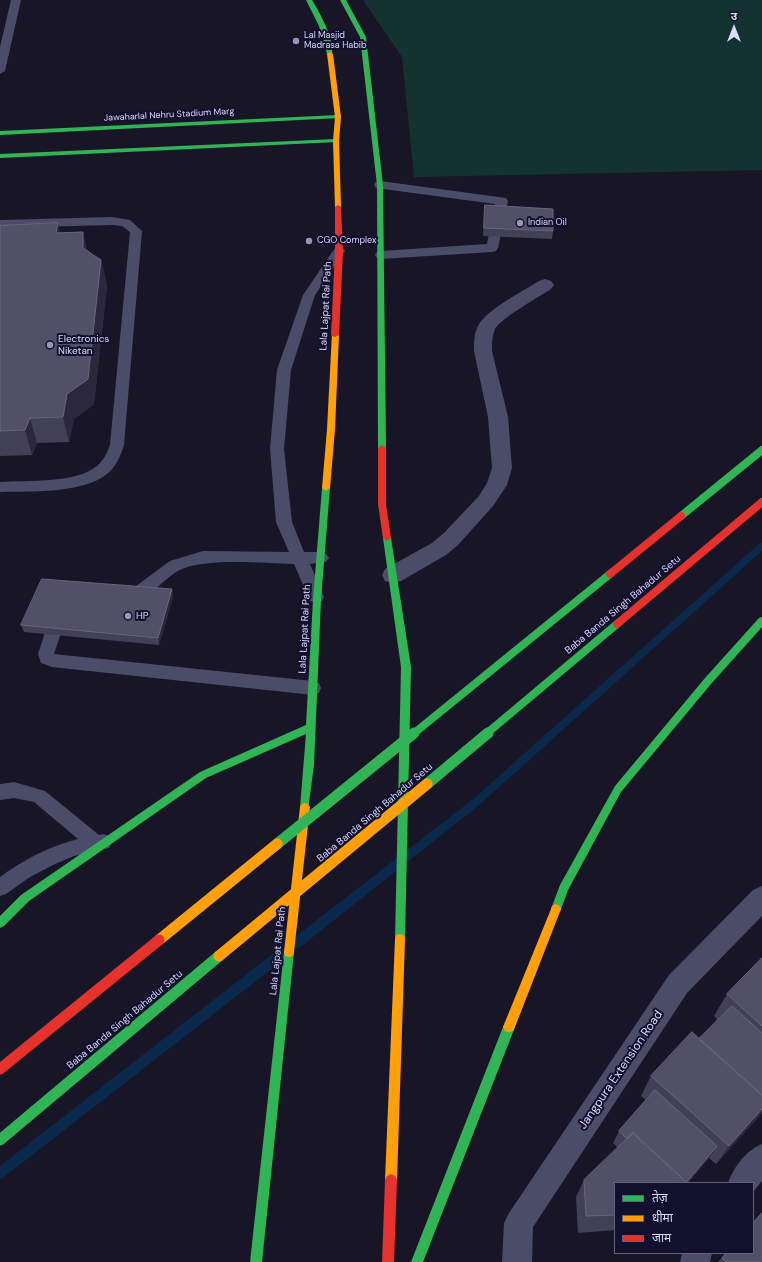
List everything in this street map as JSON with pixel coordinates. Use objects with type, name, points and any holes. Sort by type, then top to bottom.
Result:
[{"type":"main road","name":"Lala Lajpat Rai Path","points":[[256,1262],[309,765],[317,600],[331,429],[339,251],[336,141],[338,117],[328,42],[316,11],[309,0]]},
{"type":"main road","points":[[343,0],[363,37],[380,185],[382,504],[406,667],[402,877],[388,1262]]},
{"type":"main road","name":"Jawaharlal Nehru Stadium Marg","points":[[0,133],[338,117]]},
{"type":"main road","points":[[0,156],[336,141]]},
{"type":"main road","points":[[0,1069],[762,450]]},
{"type":"main road","name":"Baba Banda Singh Bahadur Setu","points":[[0,1140],[235,942],[484,737],[762,502]]},
{"type":"main road","points":[[417,1262],[564,888],[618,789],[708,681],[762,621]]},
{"type":"main road","points":[[0,923],[25,898],[100,843],[203,775],[311,727]]},
{"type":"street","points":[[392,575],[439,549],[451,539],[486,501],[497,485],[502,468],[498,417],[483,351],[483,340],[487,327],[496,317],[545,285]]},
{"type":"street","name":"Jangpura Extension Road","points":[[517,1262],[519,1223],[678,984],[762,898]]},
{"type":"street","points":[[743,1182],[762,1158]]},
{"type":"lane","points":[[0,70],[16,0]]},
{"type":"lane","points":[[380,185],[502,202],[492,248],[380,255]]},
{"type":"lane","points":[[0,224],[112,221],[126,223],[136,231],[117,445],[112,458],[101,471],[76,482],[0,487]]},
{"type":"lane","points":[[317,600],[284,522],[277,449],[284,370],[310,295],[339,251]]},
{"type":"lane","points":[[112,597],[128,598],[134,596],[175,565],[191,559],[203,557],[321,558]]},
{"type":"lane","points":[[65,598],[46,649],[47,658],[52,660],[313,688]]},
{"type":"lane","points":[[0,792],[14,790],[38,796],[100,843]]},
{"type":"lane","points":[[0,888],[37,862],[78,846],[100,843]]},
{"type":"green space","points":[[363,0],[762,0],[762,170],[414,177],[402,57]]},
{"type":"building","points":[[485,205],[553,209],[553,231],[484,228]]},
{"type":"building","name":"Electronics Niketan","points":[[58,223],[56,233],[83,232],[83,248],[101,260],[88,379],[67,394],[63,417],[30,418],[25,430],[0,431],[0,226]]},
{"type":"building","points":[[42,579],[172,589],[158,638],[21,625]]},
{"type":"building","points":[[762,958],[762,1026],[727,994]]},
{"type":"building","points":[[732,1006],[762,1033],[762,1095],[699,1039]]},
{"type":"building","points":[[692,1032],[762,1095],[762,1109],[729,1146],[651,1076]]},
{"type":"building","points":[[655,1090],[717,1146],[686,1182],[633,1133],[627,1139],[619,1131]]},
{"type":"building","points":[[633,1133],[686,1182],[614,1182],[614,1215],[586,1216],[584,1180]]},
{"type":"building","points":[[762,1213],[762,1262],[726,1262],[722,1258],[725,1254],[754,1254],[754,1222]]},
{"type":"waterway","points":[[295,944],[475,803],[762,546]]},
{"type":"waterway","points":[[0,1173],[283,953]]},
{"type":"traffic: fast","points":[[309,0],[322,26],[330,54]]},
{"type":"traffic: fast","points":[[343,0],[363,37],[380,185],[382,448]]},
{"type":"traffic: fast","points":[[0,133],[338,117]]},
{"type":"traffic: fast","points":[[0,156],[336,141]]},
{"type":"traffic: fast","points":[[681,516],[762,450]]},
{"type":"traffic: fast","points":[[305,807],[309,765],[317,600],[326,488]]},
{"type":"traffic: fast","points":[[387,538],[406,667],[400,939]]},
{"type":"traffic: fast","points":[[277,844],[610,574]]},
{"type":"traffic: fast","points":[[556,909],[564,888],[618,789],[708,681],[762,621]]},
{"type":"traffic: fast","points":[[427,784],[617,624]]},
{"type":"traffic: fast","points":[[0,923],[25,898],[203,775],[311,727]]},
{"type":"traffic: fast","points":[[256,1262],[289,952]]},
{"type":"traffic: fast","points":[[0,1140],[219,956]]},
{"type":"traffic: fast","points":[[417,1262],[509,1027]]},
{"type":"traffic: slow","points":[[330,54],[338,117],[336,141],[338,207]]},
{"type":"traffic: slow","points":[[326,488],[331,429],[335,335]]},
{"type":"traffic: slow","points":[[219,956],[427,784]]},
{"type":"traffic: slow","points":[[289,952],[305,807]]},
{"type":"traffic: slow","points":[[159,940],[277,844]]},
{"type":"traffic: slow","points":[[509,1027],[556,909]]},
{"type":"traffic: slow","points":[[391,1180],[400,939]]},
{"type":"traffic: jam","points":[[335,335],[339,251],[338,207]]},
{"type":"traffic: jam","points":[[382,448],[382,504],[387,538]]},
{"type":"traffic: jam","points":[[617,624],[762,502]]},
{"type":"traffic: jam","points":[[610,574],[681,516]]},
{"type":"traffic: jam","points":[[0,1069],[159,940]]},
{"type":"traffic: jam","points":[[388,1262],[391,1180]]},
{"type":"place","name":"Lal Masjid Madrasa Habib","points":[[296,41]]},
{"type":"place","name":"Indian Oil","points":[[520,223]]},
{"type":"place","name":"CGO Complex","points":[[309,241]]},
{"type":"place","name":"Electronics Niketan","points":[[50,345]]},
{"type":"place","name":"HP","points":[[128,616]]}]
